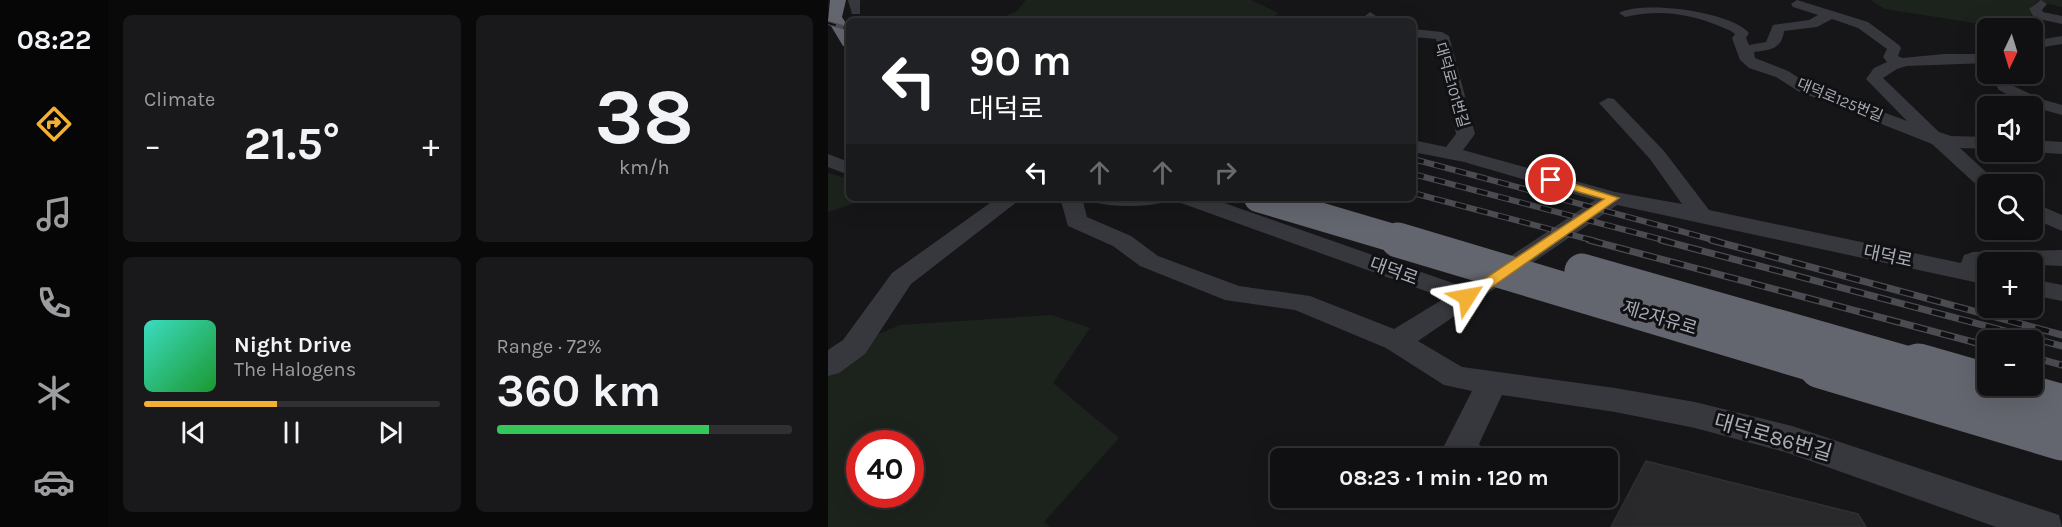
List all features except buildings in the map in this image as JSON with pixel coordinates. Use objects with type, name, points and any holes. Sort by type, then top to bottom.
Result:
[{"type":"highway","points":[[838,0],[834,16],[842,52]]},
{"type":"highway","name":"제2자유로","points":[[1268,201],[2062,438]]},
{"type":"highway","name":"제2자유로","points":[[1335,201],[2062,407]]},
{"type":"street","points":[[1797,4],[1840,13],[1863,25],[1894,48],[1890,57],[1899,63]]},
{"type":"street","points":[[2041,4],[2035,9],[2039,15],[2062,20]]},
{"type":"street","name":"대덕로125번길","points":[[1625,13],[1646,8],[1696,12],[1742,33],[1739,38],[1748,60],[1754,65],[1782,74],[1804,88],[1939,140]]},
{"type":"street","points":[[1746,53],[1749,49],[1772,45],[1778,28],[1812,24],[1823,17],[1840,13]]},
{"type":"street","name":"대덕로101번길","points":[[1416,33],[1442,36],[1466,134],[1450,153]]},
{"type":"street","points":[[2043,43],[2062,40]]},
{"type":"street","name":"대덕로125번길","points":[[1977,59],[1899,63],[1885,67],[1876,74],[1874,79],[1886,85],[1915,119],[1978,174]]},
{"type":"street","points":[[2005,87],[2035,104],[2062,110]]},
{"type":"street","points":[[1608,103],[1657,155],[1701,215]]},
{"type":"street","points":[[1939,140],[1977,142]]},
{"type":"street","name":"대덕로","points":[[1416,147],[1450,153],[1613,198],[1977,275]]},
{"type":"street","points":[[2043,147],[2062,148]]},
{"type":"street","points":[[828,160],[846,168]]},
{"type":"street","points":[[1396,341],[1467,297],[1613,198]]},
{"type":"street","points":[[828,365],[854,346],[901,279],[1007,201]]},
{"type":"street","name":"대덕로86번길","points":[[1072,201],[1076,221],[1122,240],[1149,261],[1235,294],[1300,302],[1396,341],[1455,377],[1638,404],[1792,440],[2045,527]]},
{"type":"street","name":"대덕로","points":[[1197,201],[1467,297]]},
{"type":"street","points":[[2043,214],[2062,224]]},
{"type":"street","points":[[2043,258],[2062,258]]},
{"type":"street","points":[[2043,289],[2062,293]]},
{"type":"street","points":[[1460,448],[1492,382]]},
{"type":"shaded area","points":[[1026,0],[1251,0],[1278,13],[1273,18],[1000,18],[1016,12]]},
{"type":"shaded area","points":[[1870,0],[2062,0],[2062,7],[2037,1],[2029,10],[2033,18],[1977,18],[1977,23],[1885,9]]},
{"type":"shaded area","points":[[828,173],[846,178],[846,201],[862,201],[828,212]]},
{"type":"shaded area","points":[[1052,315],[1090,328],[1053,383],[1119,438],[1044,522],[1050,527],[828,527],[828,355],[900,325]]},
{"type":"railway","points":[[828,23],[846,28]]},
{"type":"railway","points":[[1416,160],[1717,241]]},
{"type":"railway","points":[[1416,175],[1667,241]]},
{"type":"railway","points":[[1416,194],[1595,241]]},
{"type":"railway","points":[[1589,240],[1977,343]]},
{"type":"railway","points":[[1661,240],[2062,346]]},
{"type":"railway","points":[[1711,240],[2062,335]]},
{"type":"railway","points":[[2043,360],[2062,365]]},
{"type":"route","points":[[1467,297],[1613,198],[1551,180]]}]
